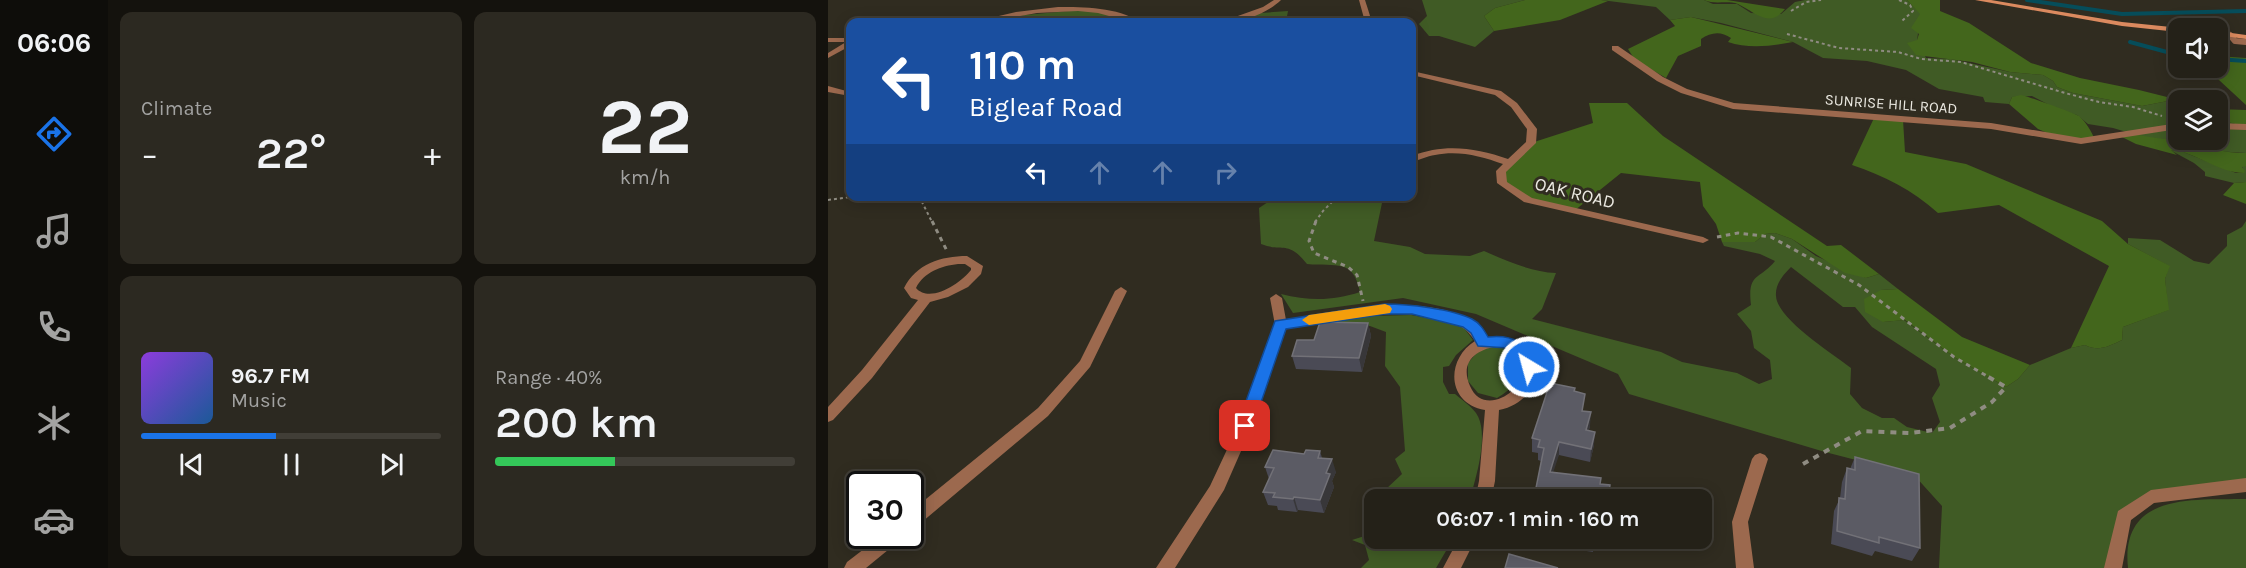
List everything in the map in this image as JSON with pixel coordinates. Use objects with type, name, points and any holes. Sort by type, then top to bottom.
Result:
[{"type":"main road","points":[[1978,0],[2168,29]]},
{"type":"main road","points":[[2230,35],[2246,36]]},
{"type":"street","points":[[1238,18],[1266,9],[1278,0]]},
{"type":"street","points":[[1362,0],[1368,18]]},
{"type":"street","points":[[997,18],[1036,10],[1092,8],[1121,13],[1129,18]]},
{"type":"street","points":[[828,40],[846,41]]},
{"type":"street","points":[[828,56],[846,44]]},
{"type":"street","name":"SUNRISE HILL ROAD","points":[[1615,48],[1660,79],[1684,91],[1733,106],[1991,126],[2081,141],[2168,128]]},
{"type":"street","name":"OAK ROAD","points":[[1416,74],[1498,93],[1514,105],[1532,129],[1531,143],[1501,171],[1502,183],[1528,200],[1703,240]]},
{"type":"street","points":[[828,89],[846,93]]},
{"type":"street","points":[[2228,126],[2246,127]]},
{"type":"street","points":[[1416,158],[1450,148],[1476,151],[1511,163]]},
{"type":"street","points":[[952,260],[973,262],[977,266],[974,277],[948,293],[927,297],[912,293],[910,288],[912,282],[926,269],[952,260]]},
{"type":"street","points":[[924,510],[1043,412],[1085,364],[1121,291]]},
{"type":"street","points":[[828,416],[867,374],[927,297]]},
{"type":"street","points":[[1165,568],[1206,507],[1225,473],[1245,426],[1281,325],[1276,298]]},
{"type":"street","points":[[1281,325],[1402,308],[1453,318],[1474,327],[1483,342]]},
{"type":"street","points":[[1499,341],[1512,344],[1525,354],[1529,367],[1529,380],[1524,388],[1506,402],[1492,406],[1474,399],[1460,380],[1460,371],[1464,358],[1471,350],[1483,342],[1499,341]]},
{"type":"street","points":[[1485,489],[1492,406]]},
{"type":"street","points":[[1745,568],[1740,522],[1760,459]]},
{"type":"street","points":[[2113,568],[2124,516],[2151,497],[2246,485]]},
{"type":"street","points":[[853,568],[877,549]]},
{"type":"street","points":[[1452,568],[1462,549]]},
{"type":"lane","points":[[2230,35],[2235,41],[2246,42]]},
{"type":"path","points":[[1791,11],[1806,2],[1821,0]]},
{"type":"path","points":[[1899,0],[1910,5],[1913,11],[1902,21]]},
{"type":"path","points":[[1787,34],[1839,48],[1898,52],[1921,59],[1961,62],[2065,93],[2099,102],[2133,107],[2168,118]]},
{"type":"path","points":[[828,200],[846,198]]},
{"type":"path","points":[[922,201],[952,260]]},
{"type":"path","points":[[1332,201],[1317,218],[1309,241],[1314,253],[1348,267],[1357,275],[1366,312]]},
{"type":"path","points":[[1703,240],[1738,233],[1771,237],[1859,285],[1954,357],[2006,387],[1992,402],[1950,428],[1910,433],[1862,431],[1803,464]]},
{"type":"green space","points":[[1422,0],[1525,0],[1495,8],[1484,16],[1494,31],[1475,47],[1439,36],[1429,36],[1419,24],[1427,16]]},
{"type":"green space","points":[[1525,0],[1608,1],[1560,20],[1494,31],[1484,16],[1495,8]]},
{"type":"green space","points":[[1601,0],[1704,0],[1713,4],[1737,4],[1751,13],[1781,14],[1795,2],[1805,0],[1907,0],[1921,14],[1917,40],[1926,58],[1951,59],[2010,72],[2043,75],[2053,81],[2057,87],[2073,93],[2142,106],[2168,101],[2168,140],[2150,139],[2113,128],[2088,124],[2077,115],[2057,109],[2032,96],[2012,97],[2009,104],[1985,102],[1983,97],[1939,89],[1906,70],[1867,61],[1823,58],[1793,42],[1721,23],[1691,17],[1670,20],[1656,7]]},
{"type":"green space","points":[[1704,0],[1727,0],[1785,9],[1779,15],[1768,18],[1738,4]]},
{"type":"green space","points":[[1907,0],[1940,0],[1940,11],[1969,23],[2031,63],[2080,78],[2168,97],[2168,101],[2142,106],[2073,93],[2057,87],[2053,81],[2043,75],[2010,72],[1972,62],[1916,55],[1907,43],[1917,40],[1919,34],[1911,28],[1920,14]]},
{"type":"green space","points":[[1080,10],[1106,13],[1117,18],[1007,18]]},
{"type":"green space","points":[[1288,11],[1287,18],[1246,18],[1261,13]]},
{"type":"green space","points":[[1691,17],[1793,42],[1769,46],[1744,46],[1728,42],[1731,38],[1724,34],[1708,35],[1701,39],[1701,46],[1678,56],[1666,78],[1635,60],[1628,49],[1675,26],[1670,20]]},
{"type":"green space","points":[[2228,57],[2246,58],[2246,105],[2217,78],[2228,78]]},
{"type":"green space","points":[[2021,95],[2079,116],[2095,139],[2057,137],[2038,129],[2009,104],[2012,97]]},
{"type":"green space","points":[[1589,103],[1627,103],[1663,136],[1827,246],[1841,245],[1879,274],[1866,278],[1845,273],[1792,239],[1775,233],[1765,234],[1755,242],[1722,242],[1716,224],[1703,206],[1700,182],[1621,173],[1574,211],[1528,200],[1502,183],[1501,171],[1531,143],[1593,123]]},
{"type":"green space","points":[[2228,109],[2246,110],[2246,127],[2228,122]]},
{"type":"green space","points":[[1874,118],[1903,120],[1905,152],[1966,164],[2102,221],[2128,244],[2170,266],[2165,279],[2169,310],[2123,327],[2122,340],[2108,346],[2095,348],[2085,345],[2071,348],[2109,266],[1999,205],[1938,213],[1898,184],[1852,165]]},
{"type":"green space","points":[[2228,122],[2246,127],[2246,153],[2211,150],[2228,150]]},
{"type":"green space","points":[[2132,133],[2168,140],[2168,150],[2177,155],[2136,144],[2120,136]]},
{"type":"green space","points":[[2170,150],[2181,151],[2236,173],[2244,173],[2242,166],[2246,166],[2246,182],[2234,183],[2205,176],[2205,172]]},
{"type":"green space","points":[[2171,150],[2216,150],[2246,153],[2246,166],[2242,167],[2245,171],[2244,173],[2225,170]]},
{"type":"green space","points":[[2246,182],[2246,204],[2223,195],[2234,183]]},
{"type":"green space","points":[[1270,201],[1371,201],[1382,203],[1374,241],[1410,247],[1425,254],[1470,256],[1484,251],[1528,268],[1556,273],[1542,309],[1532,319],[1661,352],[1682,362],[1737,373],[1759,384],[1772,379],[1770,360],[1754,348],[1751,331],[1737,314],[1751,305],[1750,294],[1753,282],[1775,261],[1760,254],[1724,246],[1722,242],[1755,242],[1765,234],[1775,233],[1792,239],[1816,256],[1866,278],[1879,274],[1898,289],[1881,290],[1883,322],[1904,320],[1954,357],[2006,387],[2018,379],[2030,365],[2071,348],[2085,345],[2099,348],[2113,344],[2122,340],[2123,327],[2168,310],[2165,279],[2169,266],[2128,244],[2128,238],[2160,240],[2194,261],[2209,264],[2227,246],[2227,235],[2242,227],[2246,221],[2246,485],[2151,497],[2124,516],[2113,568],[1939,568],[1942,506],[1914,475],[1825,452],[1629,394],[1618,374],[1476,314],[1403,298],[1293,313],[1281,294],[1301,298],[1340,297],[1360,292],[1357,281],[1348,269],[1342,266],[1307,264],[1290,249],[1261,244],[1259,208]],"holes":[[[1791,267],[1843,307],[1855,307],[1872,327],[1936,369],[1940,385],[1932,398],[1940,422],[1932,433],[1907,427],[1894,418],[1882,418],[1862,408],[1850,394],[1851,368],[1807,335],[1786,315],[1776,296],[1778,284]]]},
{"type":"green space","points":[[1898,289],[1962,337],[2030,365],[2018,379],[2006,387],[1954,357],[1905,320],[1883,322],[1865,312],[1864,299],[1881,290]]},
{"type":"green space","points":[[1411,315],[1444,321],[1464,328],[1473,340],[1456,355],[1449,366],[1443,367],[1443,382],[1449,394],[1455,394],[1469,405],[1480,422],[1482,443],[1472,489],[1386,489],[1402,474],[1395,459],[1405,451],[1400,387],[1385,366],[1386,332],[1370,326],[1328,330],[1318,325],[1371,316]]},
{"type":"green space","points":[[1495,345],[1516,357],[1521,363],[1522,370],[1515,384],[1497,398],[1478,393],[1468,381],[1468,363],[1479,350]]},
{"type":"green space","points":[[2246,499],[2246,568],[2128,568],[2129,543],[2136,525],[2148,513],[2164,505],[2184,501]]},
{"type":"green space","points":[[1364,536],[1364,545],[1352,540]]},
{"type":"green space","points":[[1366,549],[1447,549],[1436,568],[1361,568],[1369,560]]},
{"type":"building","points":[[1320,322],[1368,323],[1359,358],[1292,356],[1297,340],[1314,340]]},
{"type":"building","points":[[1550,383],[1575,388],[1574,391],[1585,394],[1582,411],[1591,412],[1586,430],[1595,432],[1591,449],[1559,442],[1550,472],[1601,478],[1600,484],[1610,485],[1609,489],[1536,489],[1544,448],[1538,447],[1540,440],[1532,438]]},
{"type":"building","points":[[1273,450],[1304,454],[1306,450],[1320,451],[1318,458],[1332,459],[1326,473],[1330,474],[1320,500],[1273,497],[1275,493],[1263,492],[1274,468],[1265,467]]},
{"type":"building","points":[[1855,457],[1919,474],[1920,548],[1879,537],[1879,543],[1837,531],[1839,498],[1845,499],[1847,468],[1855,470]]},
{"type":"building","points":[[1509,554],[1558,568],[1505,568]]},
{"type":"waterway","points":[[2027,0],[2122,14],[2246,11]]},
{"type":"waterway","points":[[2130,42],[2168,52]]},
{"type":"waterway","points":[[2228,60],[2246,61]]},
{"type":"slow traffic","points":[[1309,320],[1385,309]]},
{"type":"route","points":[[1245,426],[1281,325],[1305,320],[1385,309],[1412,309],[1467,323],[1477,330],[1483,342],[1499,341],[1512,344],[1525,354],[1529,367]]}]
